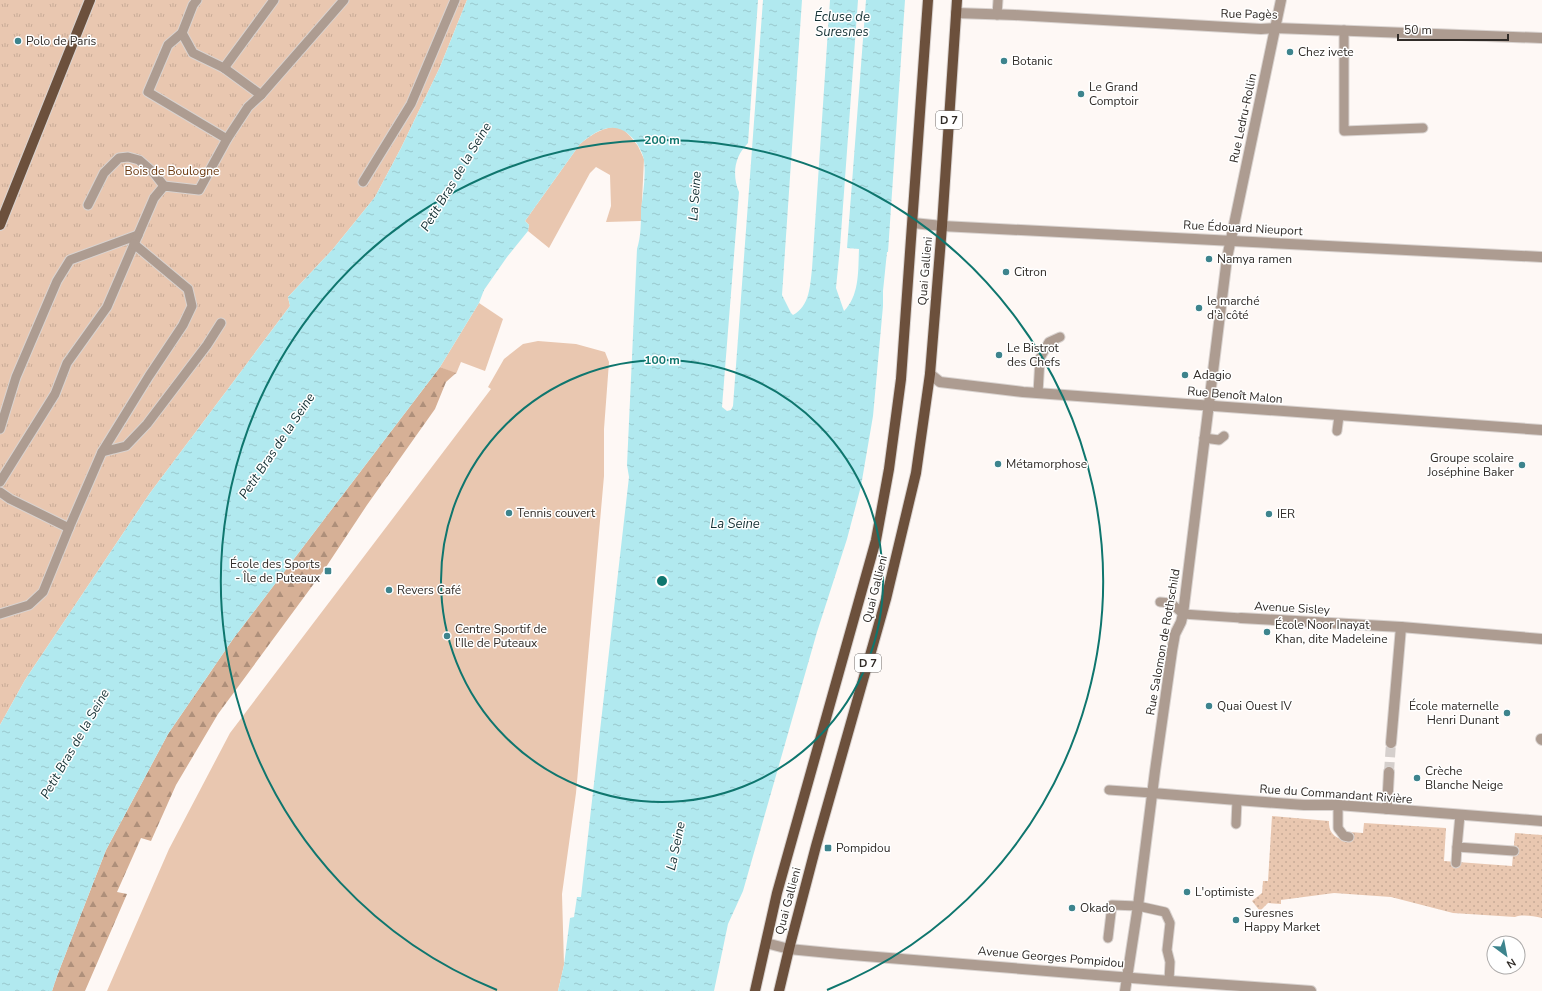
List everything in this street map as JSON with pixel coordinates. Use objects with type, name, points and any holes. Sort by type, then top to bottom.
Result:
[{"type":"main road","points":[[0,225],[90,0]]},
{"type":"main road","name":"Quai Gallieni","points":[[766,943],[786,863],[876,540],[889,469],[902,379],[928,0]]},
{"type":"main road","name":"Quai Gallieni","points":[[789,949],[816,846],[888,591],[916,474],[930,374],[942,226],[956,0]]},
{"type":"main road","name":"D 7","points":[[755,991],[766,943]]},
{"type":"main road","name":"D 7","points":[[780,991],[789,949]]},
{"type":"street","name":"Rue Ledru-Rollin","points":[[1230,241],[1280,0]]},
{"type":"street","name":"Rue Pagès","points":[[956,14],[1261,29],[1344,30],[1542,38]]},
{"type":"street","name":"Quai Gallieni","points":[[913,223],[942,226]]},
{"type":"street","name":"Rue Édouard Nieuport","points":[[942,226],[1542,257]]},
{"type":"street","name":"Rue Salomon de Rothschild","points":[[1125,991],[1138,906],[1172,651],[1175,634],[1183,614],[1230,241]]},
{"type":"street","name":"Rue Benoît Malon","points":[[930,374],[940,382],[1038,393],[1542,430]]},
{"type":"street","name":"Avenue Sisley","points":[[1241,618],[1401,627],[1542,639]]},
{"type":"street","points":[[1391,744],[1401,627]]},
{"type":"street","points":[[1387,809],[1389,772]]},
{"type":"street","name":"Rue du Commandant Rivière","points":[[1152,793],[1304,805],[1338,805],[1542,821]]},
{"type":"street","name":"Avenue Georges Pompidou","points":[[766,943],[789,949],[1127,976],[1169,981],[1311,991]]},
{"type":"lane","points":[[197,0],[193,5],[182,33],[168,45],[148,92],[227,139]]},
{"type":"lane","points":[[224,68],[274,0]]},
{"type":"lane","points":[[88,205],[104,173],[119,158],[128,156],[139,160],[154,173],[164,186],[199,190],[227,139],[248,107],[261,95],[344,0]]},
{"type":"lane","points":[[363,182],[411,104],[455,0]]},
{"type":"lane","points":[[997,15],[998,0]]},
{"type":"lane","points":[[1344,30],[1344,131],[1423,128]]},
{"type":"lane","points":[[182,33],[193,53],[224,68],[261,95]]},
{"type":"lane","points":[[0,482],[54,394],[68,363],[107,307],[154,198],[164,186]]},
{"type":"lane","points":[[0,429],[16,377],[57,281],[70,260],[138,235]]},
{"type":"lane","points":[[0,614],[29,605],[43,592],[102,452],[149,376],[183,325],[192,306],[188,289],[134,244]]},
{"type":"lane","points":[[102,452],[126,446],[147,424],[207,345],[221,323]]},
{"type":"lane","points":[[1038,393],[1040,358],[1050,342],[1060,337]]},
{"type":"lane","points":[[1338,416],[1338,431]]},
{"type":"lane","points":[[1204,438],[1219,440],[1224,436]]},
{"type":"lane","points":[[0,492],[10,499],[69,528]]},
{"type":"lane","points":[[1160,602],[1171,602],[1183,614]]},
{"type":"lane","name":"Avenue Sisley","points":[[1183,614],[1241,618]]},
{"type":"lane","points":[[1109,790],[1152,793]]},
{"type":"lane","points":[[1236,824],[1237,800]]},
{"type":"lane","points":[[1338,805],[1338,828],[1344,836],[1349,837]]},
{"type":"lane","points":[[1456,863],[1460,815]]},
{"type":"lane","points":[[1457,847],[1514,851]]},
{"type":"lane","points":[[1108,938],[1112,905],[1138,906],[1165,912],[1170,923],[1167,950],[1170,962],[1169,981]]},
{"type":"green space","name":"Bois de Boulogne","points":[[0,0],[467,0],[440,67],[401,148],[375,197],[333,249],[288,297],[290,306],[150,493],[25,680],[0,725]]},
{"type":"green space","points":[[613,127],[623,129],[630,136],[638,146],[644,159],[641,221],[606,222],[611,206],[610,175],[596,167],[590,173],[549,248],[528,231],[529,225],[525,221],[580,144],[599,131]]},
{"type":"green space","points":[[479,303],[503,319],[485,371],[461,362],[456,374],[440,367]]},
{"type":"green space","name":"Centre Sportif de l'Ile de Puteaux","points":[[538,341],[576,344],[605,352],[609,362],[604,429],[604,476],[576,793],[562,894],[564,965],[558,991],[107,991],[169,849],[230,733],[491,389],[488,387],[504,359],[523,344]]},
{"type":"green space","points":[[440,367],[456,373],[446,382],[435,409],[367,505],[324,570],[218,714],[176,785],[151,841],[141,838],[117,892],[127,894],[85,991],[52,991],[106,850],[168,734],[233,639]]},
{"type":"green space","points":[[1272,816],[1329,821],[1329,826],[1332,833],[1340,839],[1348,841],[1350,832],[1363,833],[1364,823],[1446,828],[1444,861],[1512,866],[1515,833],[1542,835],[1542,918],[1528,916],[1515,917],[1453,913],[1391,897],[1334,893],[1281,900],[1281,904],[1268,903],[1260,911],[1252,901],[1262,893],[1263,881],[1268,881]]},
{"type":"water","name":"La Seine","points":[[467,0],[758,0],[748,143],[743,148],[737,160],[735,173],[735,179],[739,192],[722,407],[727,411],[731,410],[733,406],[763,0],[802,0],[782,295],[793,315],[799,311],[806,301],[811,282],[830,0],[858,0],[836,288],[844,311],[849,305],[856,290],[858,273],[859,249],[847,248],[866,0],[905,0],[888,252],[883,291],[873,416],[861,486],[847,539],[817,632],[743,891],[728,924],[714,991],[558,991],[564,965],[570,918],[574,917],[577,897],[581,897],[629,477],[627,465],[637,249],[645,166],[643,155],[635,141],[621,130],[608,128],[594,134],[580,144],[525,221],[529,225],[528,231],[507,257],[484,290],[479,303],[440,367],[233,639],[168,734],[106,850],[52,991],[0,991],[0,725],[25,680],[150,493],[290,306],[288,297],[333,249],[375,197],[401,148],[440,67]]},
{"type":"tunnel","points":[[1389,772],[1391,743]]},
{"type":"place","name":"Polo de Paris","points":[[18,41]]},
{"type":"place","name":"Chez ivete","points":[[1290,52]]},
{"type":"place","name":"Botanic","points":[[1004,61]]},
{"type":"place","name":"Le Grand Comptoir","points":[[1081,94]]},
{"type":"place","name":"Namya ramen","points":[[1209,259]]},
{"type":"place","name":"Citron","points":[[1006,272]]},
{"type":"place","name":"le marché d'à côté","points":[[1199,308]]},
{"type":"place","name":"Le Bistrot des Chefs","points":[[999,355]]},
{"type":"place","name":"Adagio","points":[[1185,375]]},
{"type":"place","name":"Métamorphose","points":[[998,464]]},
{"type":"place","name":"Groupe scolaire Joséphine Baker","points":[[1522,465]]},
{"type":"place","name":"Tennis couvert","points":[[509,513]]},
{"type":"place","name":"IER","points":[[1269,514]]},
{"type":"place","name":"École des Sports - Île de Puteaux","points":[[328,571]]},
{"type":"place","name":"Revers Café","points":[[389,590]]},
{"type":"place","name":"École Noor Inayat Khan, dite Madeleine","points":[[1267,632]]},
{"type":"place","name":"Centre Sportif de l'Ile de Puteaux","points":[[447,636]]},
{"type":"place","name":"Quai Ouest IV","points":[[1209,706]]},
{"type":"place","name":"École maternelle Henri Dunant","points":[[1507,713]]},
{"type":"place","name":"Crèche Blanche Neige","points":[[1417,778]]},
{"type":"place","name":"Pompidou","points":[[828,848]]},
{"type":"place","name":"L'optimiste","points":[[1187,892]]},
{"type":"place","name":"Okado","points":[[1072,908]]},
{"type":"place","name":"Suresnes Happy Market","points":[[1236,920]]},
{"type":"water label","name":"Écluse de Suresnes","points":[[842,24]]},
{"type":"water label","name":"Petit Bras de la Seine","points":[[456,177]]},
{"type":"water label","name":"Petit Bras de la Seine","points":[[277,446]]},
{"type":"water label","name":"Petit Bras de la Seine","points":[[75,744]]}]
